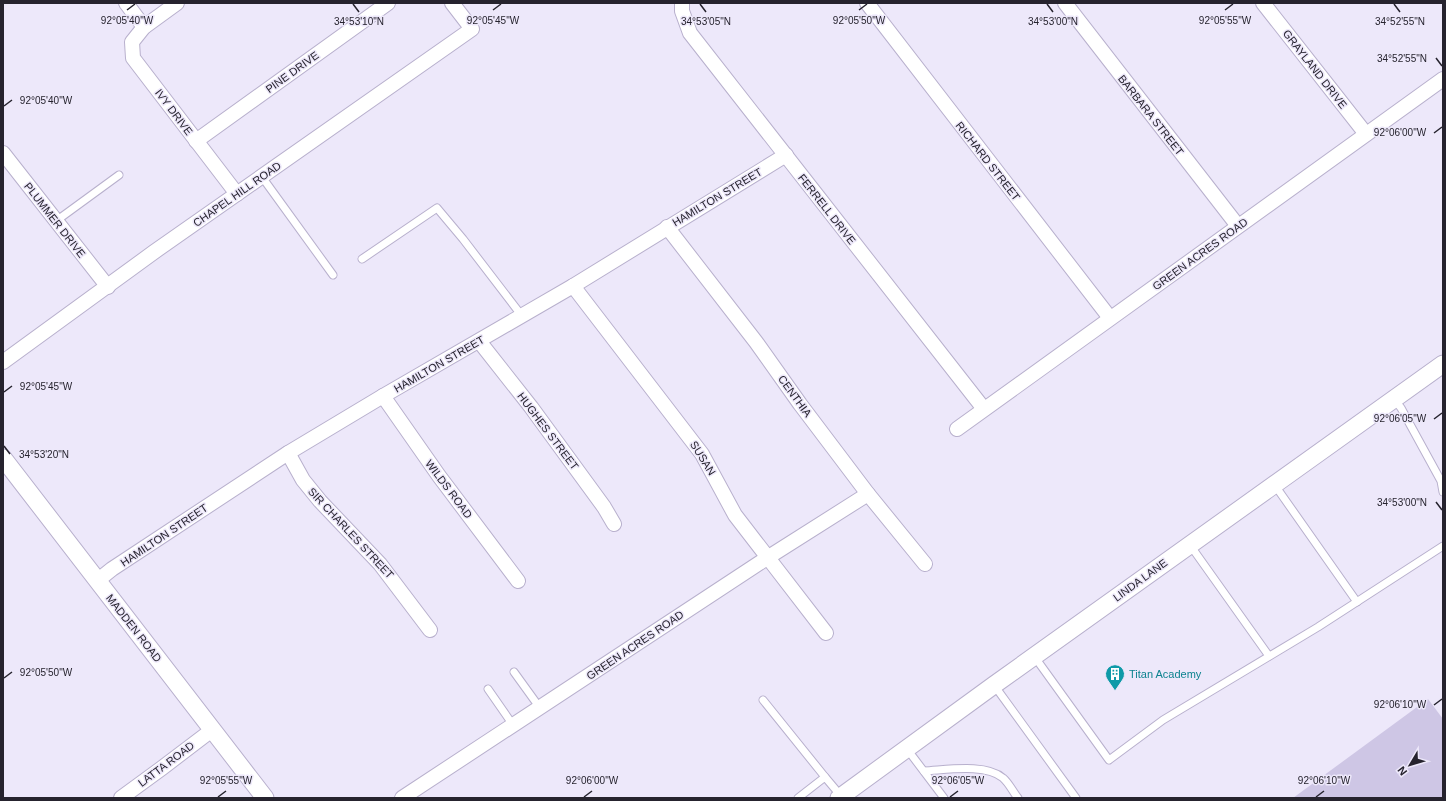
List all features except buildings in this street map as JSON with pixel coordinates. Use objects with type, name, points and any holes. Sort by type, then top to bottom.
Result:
[{"type":"street","points":[[126,3],[144,27]]},
{"type":"street","name":"IVY DRIVE","points":[[177,3],[144,27],[132,42],[133,58],[237,194]]},
{"type":"street","name":"PINE DRIVE","points":[[196,141],[388,3]]},
{"type":"street","name":"CHAPEL HILL ROAD","points":[[3,362],[108,287],[154,252],[472,29],[452,3]]},
{"type":"street","name":"FERRELL DRIVE","points":[[682,3],[682,11],[690,33],[984,409]]},
{"type":"street","name":"RICHARD STREET","points":[[867,3],[1110,318]]},
{"type":"street","name":"BARBARA STREET","points":[[1065,3],[1238,226]]},
{"type":"street","name":"GRAYLAND DRIVE","points":[[1263,3],[1366,134]]},
{"type":"street","name":"GREEN ACRES ROAD","points":[[957,429],[1443,79]]},
{"type":"street","name":"PLUMMER DRIVE","points":[[3,154],[108,287]]},
{"type":"street","name":"HAMILTON STREET","points":[[97,580],[288,453],[522,316],[786,155]]},
{"type":"street","name":"CENTHIA","points":[[667,227],[756,342],[800,404],[868,494],[925,564]]},
{"type":"street","name":"SUSAN","points":[[572,286],[702,454],[735,515],[826,633]]},
{"type":"street","name":"HUGHES STREET","points":[[479,341],[532,407],[604,507],[614,524]]},
{"type":"street","name":"LINDA LANE","points":[[840,797],[1034,656],[1443,364]]},
{"type":"street","name":"WILDS ROAD","points":[[384,396],[438,476],[518,581]]},
{"type":"street","name":"SIR CHARLES STREET","points":[[288,453],[302,480],[380,564],[430,630]]},
{"type":"street","name":"MADDEN ROAD","points":[[3,458],[265,798]]},
{"type":"street","name":"GREEN ACRES ROAD","points":[[402,798],[767,558],[868,494]]},
{"type":"street","name":"LATTA ROAD","points":[[121,798],[212,730]]},
{"type":"lane","points":[[56,221],[119,175]]},
{"type":"lane","points":[[262,177],[333,275]]},
{"type":"lane","points":[[362,259],[437,208],[463,239],[522,316]]},
{"type":"lane","points":[[1394,399],[1401,408],[1441,481],[1443,492]]},
{"type":"lane","points":[[1274,484],[1357,602]]},
{"type":"lane","points":[[1190,545],[1269,656]]},
{"type":"lane","points":[[1034,656],[1109,760],[1163,720],[1357,602],[1443,546]]},
{"type":"lane","points":[[514,672],[540,708]]},
{"type":"lane","points":[[994,685],[1076,798]]},
{"type":"lane","points":[[488,689],[513,725]]},
{"type":"lane","points":[[763,700],[840,797]]},
{"type":"lane","points":[[907,749],[944,798]]},
{"type":"lane","points":[[924,771],[973,769],[988,770],[1003,778],[1018,798]]},
{"type":"lane","points":[[798,798],[825,777]]},
{"type":"shaded area","points":[[1428,699],[1443,719],[1443,798],[1293,798]]},
{"type":"place","name":"Titan Academy","points":[[1115,691]]}]
